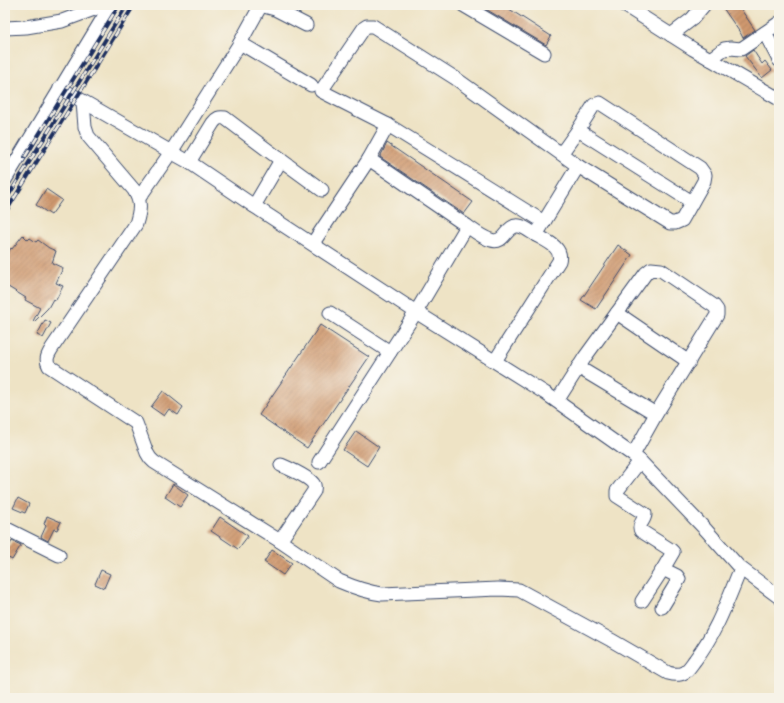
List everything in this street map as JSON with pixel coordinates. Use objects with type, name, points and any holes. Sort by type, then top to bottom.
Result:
[{"type":"street","points":[[5,28],[26,27],[62,21],[105,5]]},
{"type":"street","points":[[5,180],[111,5]]},
{"type":"street","points":[[139,198],[171,152],[240,43],[261,5],[276,7],[306,25]]},
{"type":"street","points":[[463,5],[544,54]]},
{"type":"street","points":[[624,5],[710,59],[779,99]]},
{"type":"street","points":[[671,35],[692,19],[704,5]]},
{"type":"street","points":[[710,59],[724,49],[741,49],[779,23]]},
{"type":"street","points":[[544,222],[388,124],[321,91],[364,28],[370,25],[455,78],[561,154],[578,166],[670,223],[675,224],[682,220],[705,176],[700,168],[600,103],[594,105],[561,154]]},
{"type":"street","points":[[765,33],[779,60]]},
{"type":"street","points":[[240,43],[311,85]]},
{"type":"street","points":[[60,88],[189,162],[416,312],[557,401],[637,458],[701,525],[739,568],[779,597]]},
{"type":"street","points":[[83,102],[85,127],[88,136],[134,190],[139,198],[140,212],[136,224],[52,348],[46,361],[49,366],[136,423],[147,453],[154,462],[280,541],[339,581],[364,591],[382,594],[498,589],[519,590],[674,675],[681,674],[688,669],[708,642],[719,622],[738,575]]},
{"type":"street","points":[[189,162],[212,123],[220,117],[225,118],[322,190]]},
{"type":"street","points":[[313,243],[369,159],[388,124]]},
{"type":"street","points":[[578,130],[692,202]]},
{"type":"street","points":[[369,159],[490,240],[500,240],[511,228],[520,226],[558,248],[560,256],[559,261],[495,361]]},
{"type":"street","points":[[254,206],[281,160]]},
{"type":"street","points":[[536,235],[578,166]]},
{"type":"street","points":[[319,462],[416,312],[467,226]]},
{"type":"street","points":[[557,401],[578,367],[646,273],[651,269],[661,270],[682,283],[714,306],[717,310],[717,315],[656,414],[637,458],[616,494],[645,514],[640,527],[641,531],[672,551],[672,554],[663,569],[642,600]]},
{"type":"street","points":[[330,313],[390,352]]},
{"type":"street","points":[[617,313],[688,362]]},
{"type":"street","points":[[578,367],[656,414]]},
{"type":"street","points":[[280,541],[314,491],[314,483],[281,465]]},
{"type":"street","points":[[5,528],[59,555]]},
{"type":"street","points":[[662,607],[678,579],[677,576],[663,569]]},
{"type":"building","points":[[486,5],[503,5],[551,36],[546,45],[484,8]]},
{"type":"building","points":[[728,5],[738,5],[755,30],[743,38],[723,8]]},
{"type":"building","points":[[753,50],[762,64],[765,61],[772,70],[762,78],[745,56]]},
{"type":"building","points":[[387,143],[473,202],[464,214],[380,157]]},
{"type":"building","points":[[46,189],[62,200],[51,215],[36,205]]},
{"type":"building","points":[[23,235],[28,240],[30,238],[36,242],[38,240],[56,251],[52,263],[63,268],[56,283],[63,286],[56,300],[53,299],[48,308],[34,322],[33,321],[40,308],[25,300],[26,298],[5,285],[5,258],[11,248],[12,249]]},
{"type":"building","points":[[618,245],[632,255],[596,309],[581,300]]},
{"type":"building","points":[[45,320],[51,323],[43,338],[37,335]]},
{"type":"building","points":[[320,325],[369,357],[307,448],[259,415]]},
{"type":"building","points":[[163,391],[183,407],[178,415],[169,409],[164,416],[151,407]]},
{"type":"building","points":[[356,431],[379,447],[367,466],[343,450]]},
{"type":"building","points":[[173,484],[188,495],[180,507],[165,497]]},
{"type":"building","points":[[18,498],[29,504],[25,513],[13,508]]},
{"type":"building","points":[[47,516],[61,522],[57,530],[54,529],[48,541],[41,537],[46,526],[44,524]]},
{"type":"building","points":[[220,517],[248,536],[238,549],[211,531]]},
{"type":"building","points":[[12,541],[21,545],[12,560],[5,556],[5,553]]},
{"type":"building","points":[[272,550],[292,563],[283,575],[264,562]]},
{"type":"building","points":[[101,570],[110,574],[104,588],[95,584]]},
{"type":"railway","points":[[25,157],[119,5]]},
{"type":"railway","points":[[5,201],[127,5]]},
{"type":"railway","points":[[5,213],[134,5]]}]
